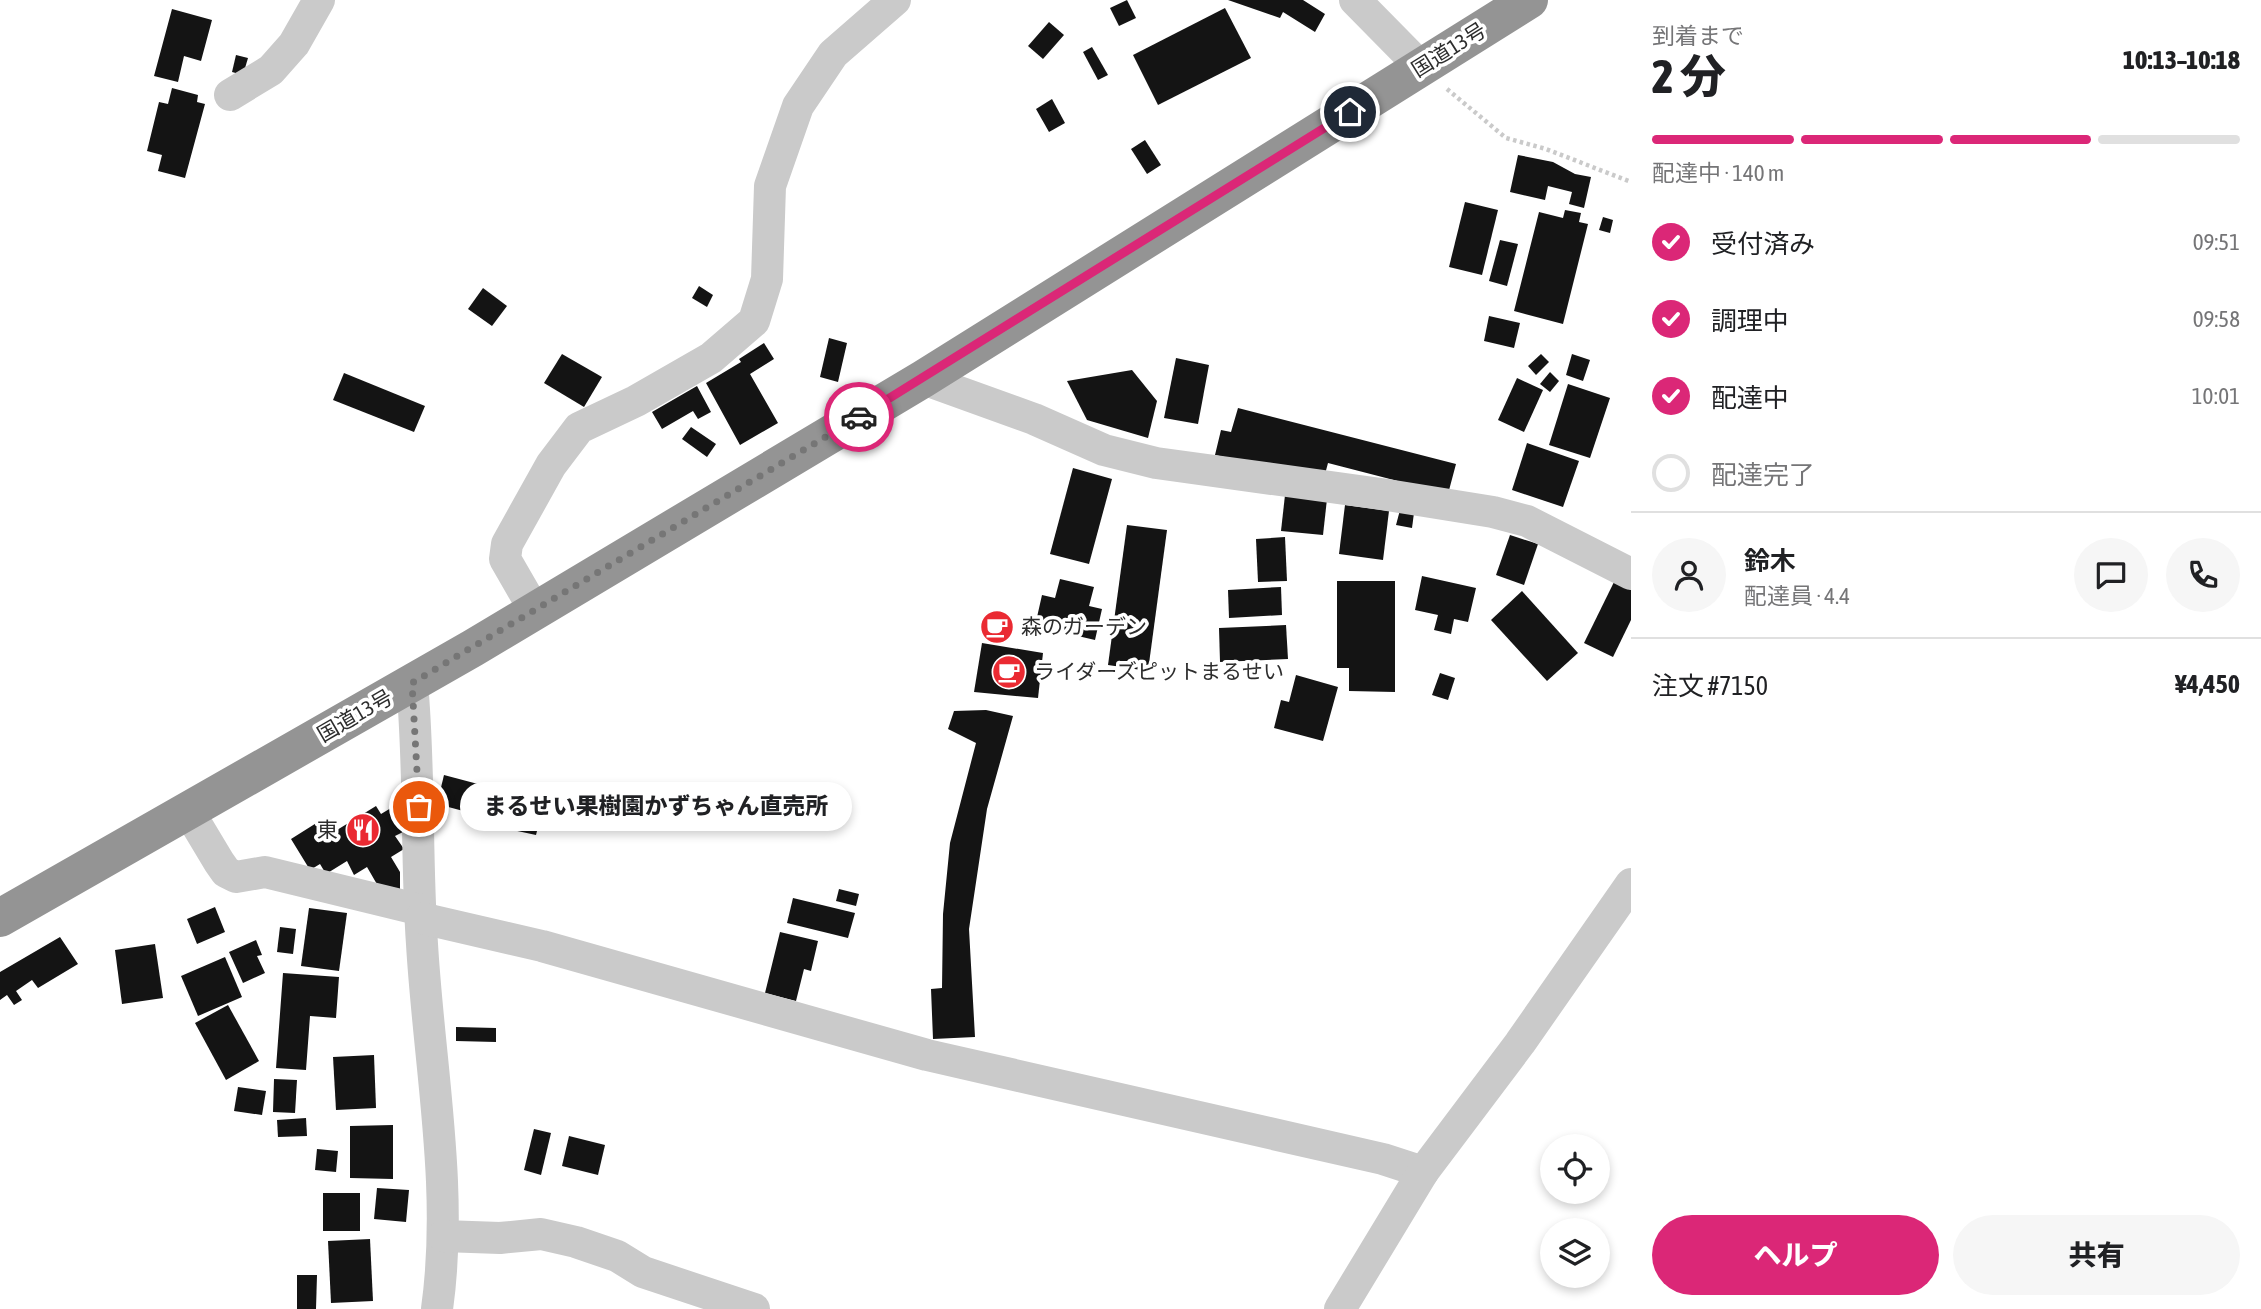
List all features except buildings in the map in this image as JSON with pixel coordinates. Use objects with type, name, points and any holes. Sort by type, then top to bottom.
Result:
[{"type":"highway","name":"国道13号","points":[[0,918],[412,683],[923,379],[1529,0]]},
{"type":"street","points":[[230,95],[271,70],[294,44],[320,0]]},
{"type":"street","points":[[535,611],[505,559],[507,544],[551,465],[579,428],[636,401],[711,359],[754,321],[767,279],[770,186],[798,106],[833,54],[895,0]]},
{"type":"street","points":[[1355,0],[1421,67]]},
{"type":"street","points":[[923,379],[1034,419],[1104,450],[1156,463],[1381,494],[1493,512],[1527,521],[1631,575]]},
{"type":"street","points":[[412,683],[418,756],[421,914],[444,1205],[437,1309]]},
{"type":"street","points":[[189,812],[226,872],[236,877],[265,872],[542,946],[927,1055],[1383,1159],[1423,1172]]},
{"type":"street","points":[[1340,1309],[1423,1172],[1520,1043],[1631,884]]},
{"type":"street","points":[[443,1236],[500,1238],[541,1234],[576,1242],[617,1256],[643,1272],[754,1309]]},
{"type":"path","points":[[1421,67],[1506,138],[1546,149],[1631,182]]},
{"type":"way so far","points":[[419,807],[412,683],[859,417]]},
{"type":"place","name":"森のガーデン","points":[[997,627]]},
{"type":"place","name":"ライダーズピットまるせい","points":[[1009,672]]},
{"type":"place","name":"まるせい果樹園かずちゃん直売所","points":[[419,807]]},
{"type":"place","name":"東","points":[[363,830]]},
{"type":"route","points":[[859,417],[1350,112]]}]
